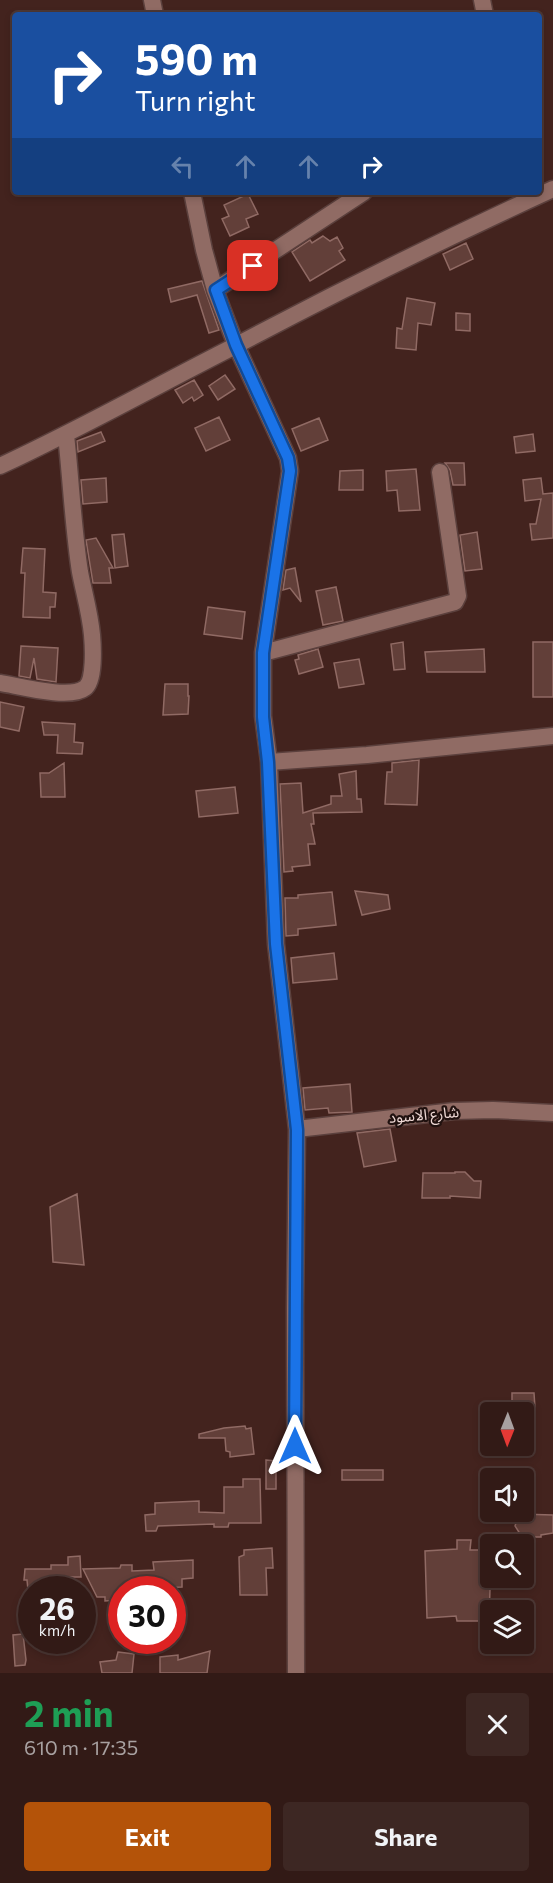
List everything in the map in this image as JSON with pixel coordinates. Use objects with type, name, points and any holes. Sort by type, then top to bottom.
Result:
[{"type":"street","points":[[193,195],[204,250],[216,290],[236,345],[288,458],[290,471],[263,653],[263,717],[268,762],[276,944],[297,1130],[296,1673]]},
{"type":"street","points":[[216,290],[359,195]]},
{"type":"street","points":[[0,466],[66,435],[236,345],[540,195]]},
{"type":"street","points":[[0,683],[55,692],[79,691],[89,683],[93,661],[92,635],[80,571],[66,435]]},
{"type":"street","points":[[263,653],[455,602],[458,596],[440,472]]},
{"type":"street","points":[[268,762],[367,755],[553,736]]},
{"type":"street","name":"شارع الاسود","points":[[297,1130],[454,1111],[553,1113]]},
{"type":"building","points":[[248,195],[258,214],[246,219],[249,227],[230,236],[222,219],[229,216],[224,205]]},
{"type":"building","points":[[323,236],[330,241],[337,237],[343,248],[339,251],[345,260],[310,281],[292,252],[310,240],[312,243]]},
{"type":"building","points":[[466,243],[473,259],[450,270],[443,254]]},
{"type":"building","points":[[202,281],[219,330],[209,333],[197,295],[171,302],[168,289]]},
{"type":"building","points":[[407,298],[435,303],[431,325],[418,323],[416,350],[396,348],[397,328],[402,329]]},
{"type":"building","points":[[456,313],[470,314],[470,331],[456,330]]},
{"type":"building","points":[[225,375],[235,389],[218,400],[209,386]]},
{"type":"building","points":[[194,380],[203,395],[194,401],[192,397],[183,403],[175,390]]},
{"type":"building","points":[[219,417],[230,440],[206,451],[195,428]]},
{"type":"building","points":[[319,418],[328,440],[301,451],[292,429]]},
{"type":"building","points":[[101,432],[105,441],[78,452],[77,441]]},
{"type":"building","points":[[533,434],[535,451],[516,453],[514,437]]},
{"type":"building","points":[[445,463],[464,463],[465,485],[453,485],[450,470]]},
{"type":"building","points":[[416,469],[420,510],[399,511],[397,490],[387,491],[386,471]]},
{"type":"building","points":[[363,470],[363,490],[339,490],[340,471]]},
{"type":"building","points":[[106,478],[107,502],[83,504],[81,480]]},
{"type":"building","points":[[541,478],[543,494],[553,493],[553,538],[532,540],[530,524],[536,524],[541,499],[525,501],[523,480]]},
{"type":"building","points":[[477,532],[482,569],[465,571],[460,535]]},
{"type":"building","points":[[124,534],[128,566],[115,568],[112,535]]},
{"type":"building","points":[[96,538],[113,568],[109,568],[111,583],[93,583],[86,540]]},
{"type":"building","points":[[23,548],[45,549],[43,592],[56,593],[55,607],[50,607],[50,618],[23,617],[25,573],[21,573]]},
{"type":"building","points":[[295,568],[301,602],[290,588],[283,590],[286,570]]},
{"type":"building","points":[[336,587],[343,621],[323,625],[316,591]]},
{"type":"building","points":[[208,607],[245,612],[242,639],[204,634]]},
{"type":"building","points":[[403,642],[405,669],[394,670],[391,644]]},
{"type":"building","points":[[533,642],[553,642],[553,697],[533,697]]},
{"type":"building","points":[[21,646],[58,648],[56,682],[37,679],[34,658],[30,678],[19,676]]},
{"type":"building","points":[[318,649],[323,667],[299,674],[295,660],[299,659],[298,655]]},
{"type":"building","points":[[484,649],[485,672],[427,672],[425,652]]},
{"type":"building","points":[[359,659],[364,684],[339,688],[334,663]]},
{"type":"building","points":[[165,684],[188,684],[188,714],[163,715]]},
{"type":"building","points":[[0,702],[24,707],[19,731],[0,727]]},
{"type":"building","points":[[42,722],[75,724],[74,742],[83,743],[82,754],[57,753],[58,735],[44,735]]},
{"type":"building","points":[[419,760],[417,805],[385,804],[387,772],[392,772],[392,763]]},
{"type":"building","points":[[64,763],[65,797],[41,797],[40,773],[49,773]]},
{"type":"building","points":[[356,771],[357,799],[361,799],[362,812],[313,813],[314,824],[311,824],[315,844],[308,844],[310,865],[292,867],[293,871],[284,872],[280,784],[301,783],[303,813],[331,804],[331,796],[342,796],[339,774]]},
{"type":"building","points":[[235,787],[238,813],[199,817],[196,791]]},
{"type":"building","points":[[355,891],[388,895],[390,909],[362,915]]},
{"type":"building","points":[[332,892],[336,925],[298,929],[298,935],[286,936],[285,898]]},
{"type":"building","points":[[334,953],[337,979],[293,983],[291,958]]},
{"type":"building","points":[[350,1084],[352,1112],[329,1113],[328,1108],[305,1110],[303,1088]]},
{"type":"building","points":[[390,1129],[396,1161],[364,1167],[357,1133]]},
{"type":"building","points":[[465,1172],[474,1181],[481,1181],[480,1198],[450,1196],[450,1198],[422,1198],[423,1173]]},
{"type":"building","points":[[77,1194],[84,1265],[53,1262],[50,1207]]},
{"type":"building","points":[[512,1393],[534,1393],[535,1408],[534,1402],[512,1402]]},
{"type":"building","points":[[245,1426],[246,1429],[251,1428],[254,1454],[230,1457],[230,1452],[226,1451],[225,1438],[199,1438],[199,1434]]},
{"type":"building","points":[[266,1460],[276,1461],[276,1489],[266,1489]]},
{"type":"building","points":[[342,1470],[383,1470],[383,1480],[342,1480]]},
{"type":"building","points":[[243,1479],[260,1479],[261,1523],[229,1523],[228,1527],[214,1527],[214,1524],[158,1526],[156,1531],[146,1531],[145,1515],[155,1514],[155,1503],[199,1501],[199,1512],[224,1513],[224,1487],[243,1487]]},
{"type":"building","points":[[534,1514],[553,1515],[553,1533],[541,1535],[541,1537],[534,1537],[534,1534],[520,1534],[515,1526],[516,1522],[534,1522]]},
{"type":"building","points":[[457,1540],[471,1540],[470,1550],[480,1550],[480,1588],[499,1588],[490,1589],[490,1600],[480,1600],[480,1621],[457,1621],[456,1616],[427,1618],[425,1551],[457,1549]]},
{"type":"building","points":[[272,1548],[273,1568],[266,1568],[267,1595],[240,1595],[239,1557],[244,1555],[244,1550]]},
{"type":"building","points":[[80,1556],[81,1576],[24,1576],[25,1569],[51,1569],[51,1565],[68,1565],[68,1557]]},
{"type":"building","points":[[193,1560],[193,1578],[186,1579],[186,1576],[108,1576],[108,1601],[105,1601],[105,1597],[96,1595],[96,1576],[86,1576],[83,1569],[120,1568],[121,1565],[132,1565],[132,1571],[154,1570],[153,1562]]},
{"type":"building","points":[[18,1634],[18,1654],[25,1654],[25,1665],[15,1666],[13,1635]]},
{"type":"building","points":[[210,1651],[207,1673],[160,1673],[160,1657],[178,1655],[178,1660]]},
{"type":"building","points":[[118,1654],[134,1654],[132,1673],[102,1673],[100,1662],[116,1660]]},
{"type":"route","points":[[253,266],[216,290],[236,345],[288,458],[290,471],[262,672],[276,944],[297,1130],[295,1446]]}]
